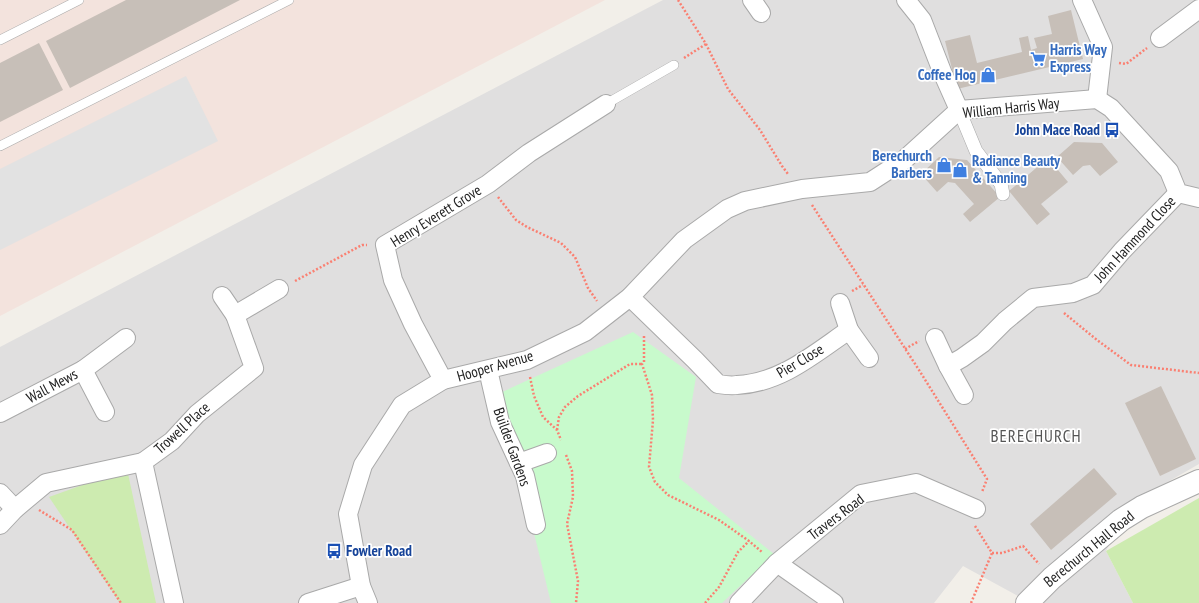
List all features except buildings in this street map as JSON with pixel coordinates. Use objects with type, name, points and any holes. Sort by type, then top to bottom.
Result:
[{"type":"street","points":[[906,0],[922,20],[976,151],[1001,184],[1003,194]]},
{"type":"street","points":[[1082,0],[1103,47],[1097,99],[1111,108],[1169,171],[1178,193],[1199,198]]},
{"type":"street","points":[[1160,38],[1199,9]]},
{"type":"street","name":"William Harris Way","points":[[802,189],[870,182],[904,160],[959,110],[1097,99]]},
{"type":"street","name":"Henry Everett Grove","points":[[443,380],[413,324],[393,280],[386,245],[488,184],[529,153],[606,104]]},
{"type":"street","name":"Hooper Avenue","points":[[368,603],[361,586],[348,514],[363,465],[402,405],[443,380],[527,360],[585,332],[630,296],[684,240],[727,209],[745,202],[802,189]]},
{"type":"street","name":"John Hammond Close","points":[[948,366],[983,343],[1034,298],[1073,293],[1093,285],[1122,251],[1178,193]]},
{"type":"street","points":[[235,315],[278,289]]},
{"type":"street","name":"Trowell Place","points":[[174,603],[143,462],[172,441],[196,414],[254,368],[235,315],[222,296]]},
{"type":"street","name":"Pier Close","points":[[630,296],[718,384],[736,385],[774,378],[798,365],[849,330]]},
{"type":"street","points":[[840,303],[849,330],[869,358]]},
{"type":"street","points":[[83,370],[126,338]]},
{"type":"street","points":[[935,338],[964,395]]},
{"type":"street","name":"Wall Mews","points":[[0,413],[83,370],[105,412]]},
{"type":"street","name":"Builder Gardens","points":[[488,370],[500,422],[525,476],[536,525]]},
{"type":"street","points":[[519,463],[547,453]]},
{"type":"street","points":[[0,525],[19,505],[46,483],[143,462]]},
{"type":"street","name":"Berechurch Hall Road","points":[[1033,597],[1121,520],[1142,506],[1199,481]]},
{"type":"street","name":"Travers Road","points":[[739,603],[777,563],[861,494],[916,483],[976,509]]},
{"type":"street","points":[[0,493],[19,505]]},
{"type":"street","points":[[777,563],[834,603]]},
{"type":"street","points":[[308,603],[361,586]]},
{"type":"lane","points":[[0,40],[79,0]]},
{"type":"lane","points":[[0,146],[289,0]]},
{"type":"lane","points":[[606,104],[674,65]]},
{"type":"path","points":[[678,0],[706,44],[728,89],[760,130],[782,166],[802,189],[987,479],[972,520],[992,553]]},
{"type":"path","points":[[1102,63],[1126,64],[1160,38]]},
{"type":"path","points":[[674,65],[706,44]]},
{"type":"path","points":[[488,184],[516,220],[560,243],[575,257],[588,288],[596,299],[609,312]]},
{"type":"path","points":[[278,289],[362,245],[386,245]]},
{"type":"path","points":[[1045,297],[1097,340],[1131,365],[1199,373]]},
{"type":"path","points":[[644,334],[644,362],[642,364],[652,395],[653,420],[649,467],[655,482],[668,495],[719,520],[777,563]]},
{"type":"path","points":[[527,360],[534,396],[543,418],[557,430]]},
{"type":"path","points":[[561,442],[557,430],[559,417],[565,407],[578,396],[630,364],[642,364]]},
{"type":"path","points":[[565,453],[572,471],[573,496],[567,524],[578,581],[576,603]]},
{"type":"path","points":[[19,505],[72,530],[121,603]]},
{"type":"path","points":[[705,603],[719,588],[738,552],[749,541]]},
{"type":"path","points":[[992,553],[1002,553],[1023,546],[1044,570],[1033,597]]},
{"type":"path","points":[[971,603],[992,553]]},
{"type":"shaded area","points":[[0,0],[605,0],[0,316]]},
{"type":"shaded area","points":[[663,0],[1199,0],[1199,464],[1131,503],[1106,551],[1133,603],[1031,603],[963,566],[934,603],[0,603],[0,347]]},
{"type":"shaded area","points":[[186,76],[218,141],[0,250],[0,169]]},
{"type":"green space","points":[[633,332],[696,377],[679,478],[774,554],[722,603],[551,603],[500,393]]},
{"type":"green space","points":[[127,469],[156,603],[120,603],[49,497]]},
{"type":"green space","points":[[1199,498],[1199,603],[1133,603],[1106,551]]},
{"type":"place","name":"Harris Way Express","points":[[1038,59]]},
{"type":"place","name":"Coffee Hog","points":[[988,75]]},
{"type":"place","name":"John Mace Road","points":[[1112,130]]},
{"type":"place","name":"Berechurch Barbers","points":[[944,165]]},
{"type":"place","name":"Radiance Beauty & Tanning","points":[[960,170]]},
{"type":"place","name":"Fowler Road","points":[[334,551]]},
{"type":"district","name":"BERECHURCH","points":[[1036,436]]}]
